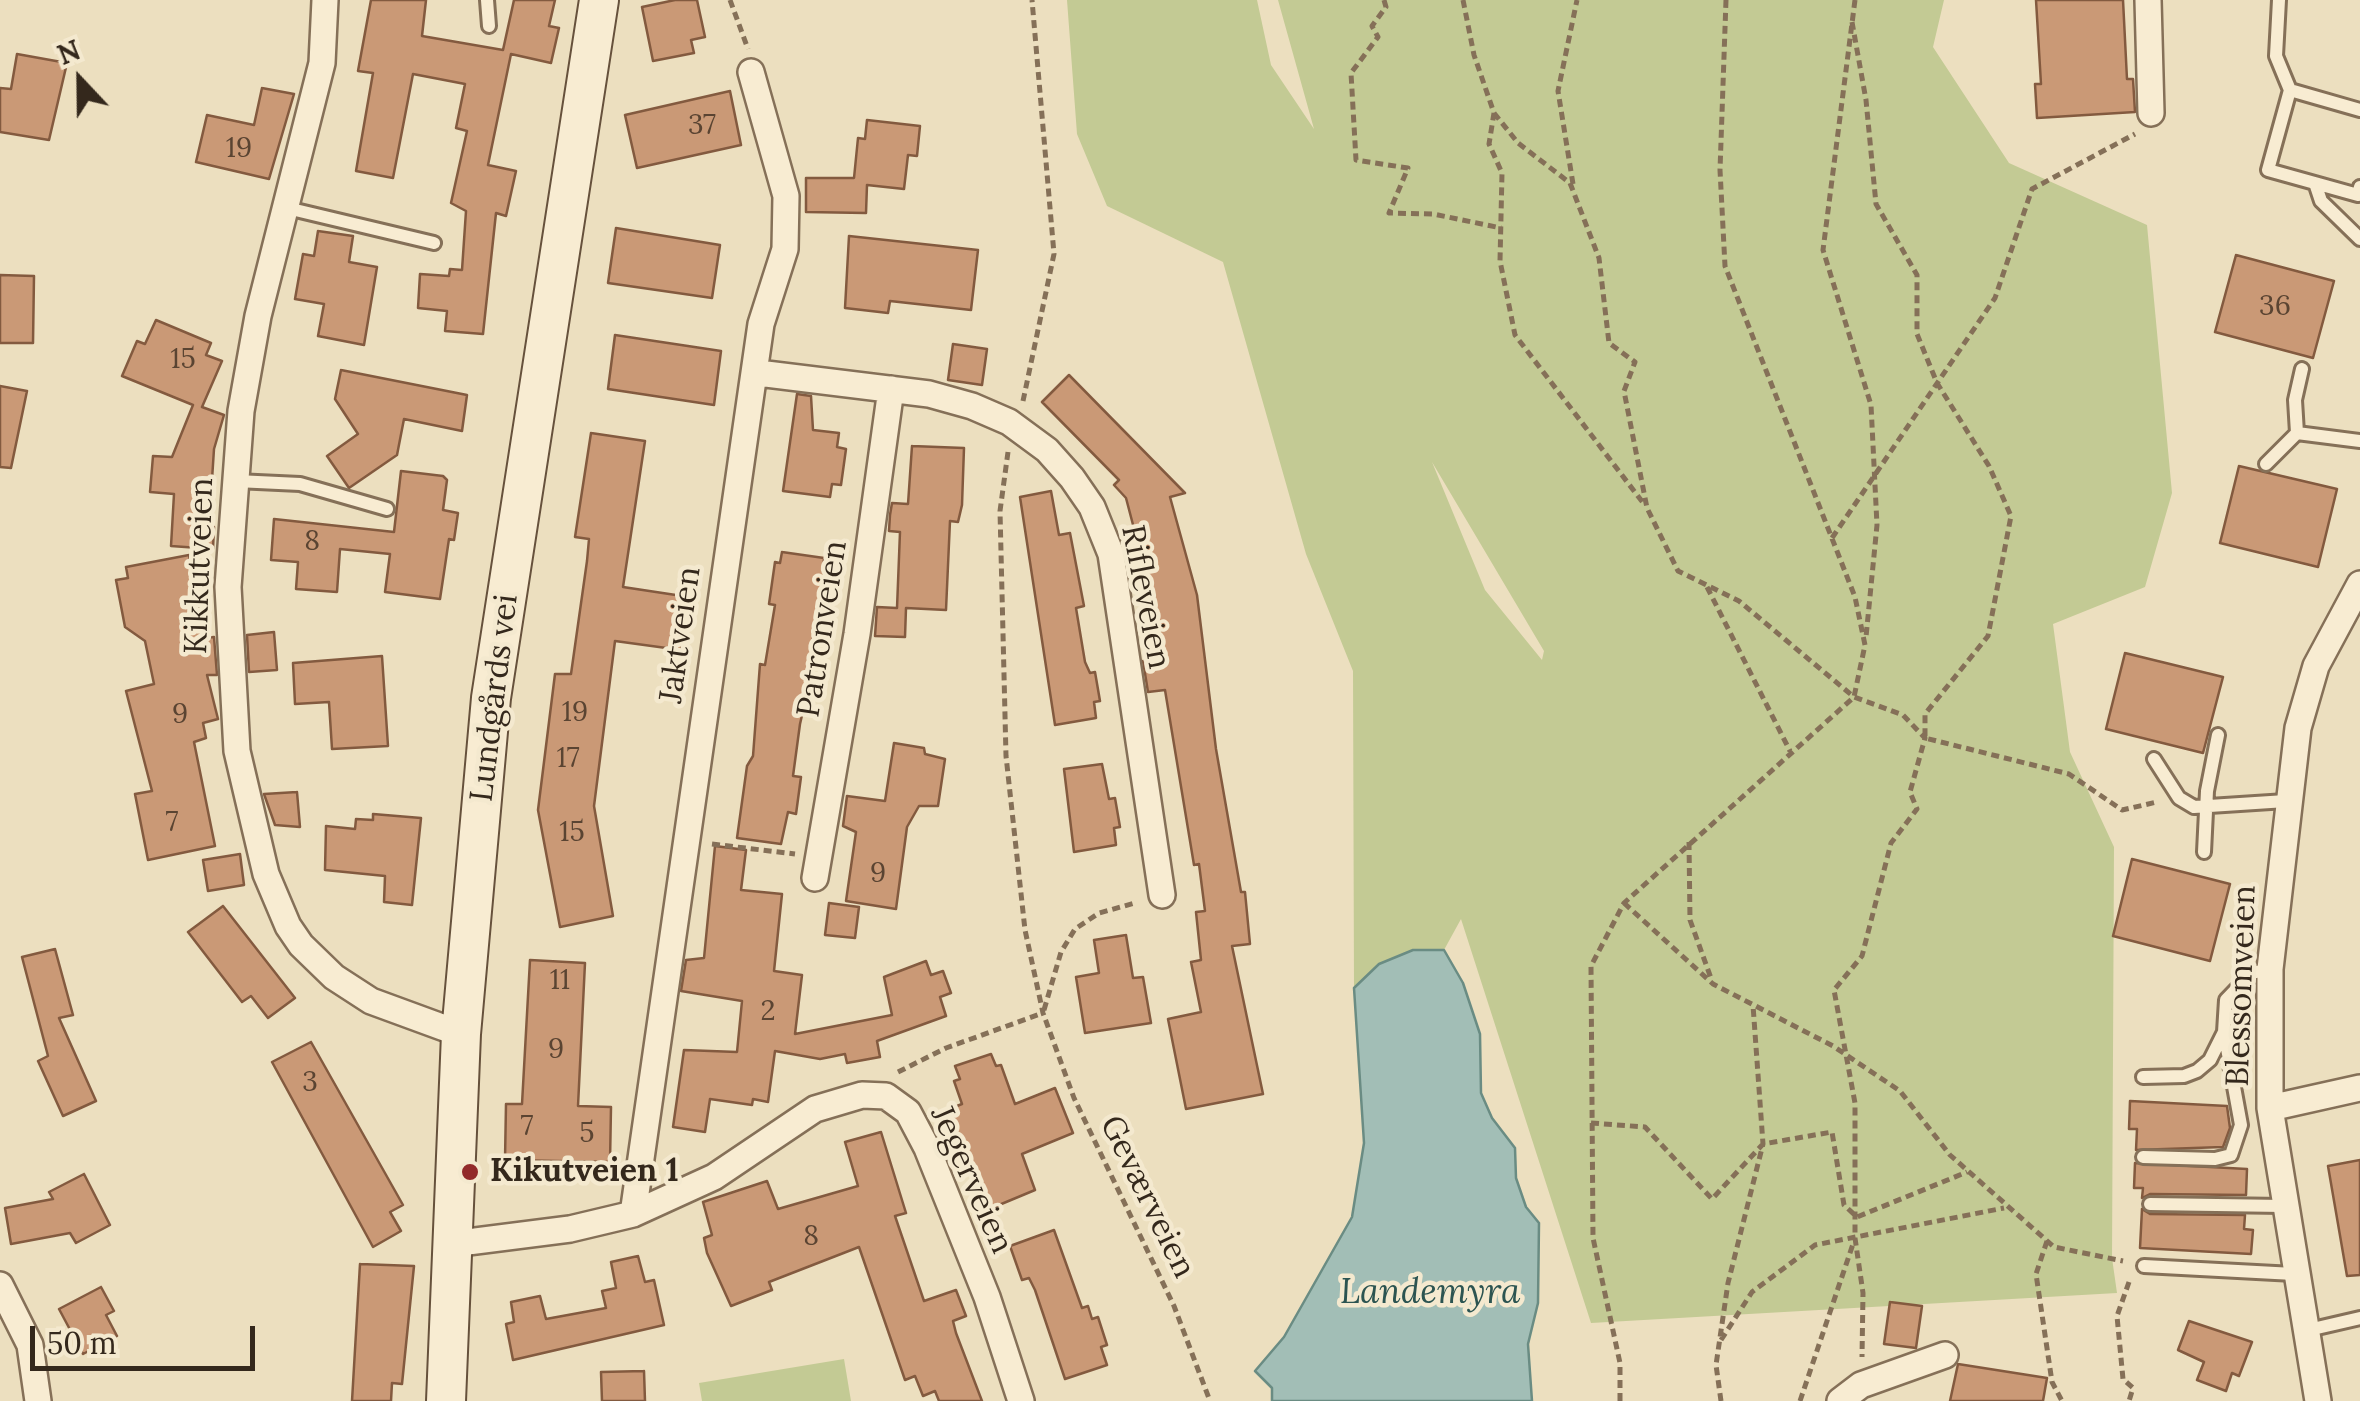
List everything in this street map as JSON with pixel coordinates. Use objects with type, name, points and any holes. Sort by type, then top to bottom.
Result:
[{"type":"street","name":"Kikkutveien","points":[[325,0],[322,64],[251,347],[233,480],[228,587],[233,718],[257,845],[278,906],[301,945],[334,977],[371,1000],[461,1034]]},
{"type":"street","name":"Lundgårds vei","points":[[446,1401],[461,1034],[491,698],[598,0]]},
{"type":"street","points":[[2148,0],[2151,113]]},
{"type":"street","name":"Jaktveien","points":[[633,1214],[684,840],[758,372],[762,324],[784,249],[787,220],[781,168],[751,72]]},
{"type":"street","name":"Rifleveien","points":[[758,372],[958,402],[1010,422],[1047,450],[1092,507],[1110,554],[1162,895]]},
{"type":"street","name":"Patronveien","points":[[817,867],[857,634],[891,389]]},
{"type":"street","name":"Blessomveien","points":[[2318,1401],[2294,1274],[2270,1108],[2270,969],[2286,801],[2306,695],[2360,584]]},
{"type":"street","points":[[2270,1108],[2360,1088]]},
{"type":"street","name":"Jegerveien","points":[[452,1244],[570,1229],[633,1214],[714,1177],[799,1117],[844,1099],[886,1096],[908,1112],[927,1148],[987,1297],[1021,1401]]},
{"type":"street","points":[[0,1286],[30,1344],[38,1401]]},
{"type":"street","points":[[1840,1401],[1862,1386],[1945,1355]]},
{"type":"lane","points":[[487,0],[490,26]]},
{"type":"lane","points":[[2279,0],[2276,56],[2290,90],[2268,170],[2358,195],[2360,187]]},
{"type":"lane","points":[[2290,90],[2360,110]]},
{"type":"lane","points":[[2315,183],[2321,202],[2360,239]]},
{"type":"lane","points":[[286,208],[434,243]]},
{"type":"lane","points":[[2297,434],[2294,400],[2302,370]]},
{"type":"lane","points":[[2297,434],[2360,441]]},
{"type":"lane","points":[[2266,464],[2297,434]]},
{"type":"lane","points":[[233,480],[300,484],[386,510]]},
{"type":"lane","points":[[2204,852],[2204,809],[2218,734]]},
{"type":"lane","points":[[2154,759],[2179,798],[2204,809],[2286,801]]},
{"type":"lane","points":[[2143,1157],[2216,1159],[2231,1155],[2238,1144],[2241,1125],[2224,1032],[2226,1000],[2252,973],[2270,969]]},
{"type":"lane","points":[[2143,1077],[2184,1076],[2196,1071],[2210,1060],[2224,1032]]},
{"type":"lane","points":[[2150,1204],[2283,1206]]},
{"type":"lane","points":[[2144,1266],[2294,1274]]},
{"type":"lane","points":[[2304,1331],[2360,1318]]},
{"type":"path","points":[[730,0],[747,46],[751,72]]},
{"type":"path","points":[[1020,408],[1040,339],[1054,254],[1032,0]]},
{"type":"path","points":[[1384,0],[1386,7],[1372,26],[1378,38],[1352,73],[1356,160],[1408,168],[1389,213],[1433,214],[1501,228]]},
{"type":"path","points":[[1463,0],[1474,55],[1494,113],[1518,143],[1570,182],[1598,258],[1608,342],[1635,362],[1624,391],[1647,508]]},
{"type":"path","points":[[1575,196],[1558,90],[1578,0]]},
{"type":"path","points":[[1726,0],[1720,170],[1726,266],[1855,597],[1865,645]]},
{"type":"path","points":[[1620,1401],[1620,1363],[1593,1238],[1591,966],[1624,903],[1854,697],[1865,645],[1877,525],[1871,404],[1823,250],[1855,0]]},
{"type":"path","points":[[1800,1401],[1855,1238],[1857,1216],[1855,1103],[1834,990],[1862,956],[1891,842],[1916,809],[1910,792],[1926,738],[1926,714],[1988,636],[2011,516],[1989,466],[1938,383],[1917,334],[1917,275],[1876,204],[1866,100],[1852,22]]},
{"type":"path","points":[[1494,113],[1489,144],[1502,173],[1500,262],[1515,335],[1647,508],[1678,571],[1739,601],[1854,697],[1903,715],[1926,738],[2069,774],[2122,810],[2179,798]]},
{"type":"path","points":[[1832,538],[1995,298],[2032,189],[2134,134],[2151,113]]},
{"type":"path","name":"Geværveien","points":[[1008,452],[1000,511],[1006,756],[1025,930],[1043,1013],[1074,1098],[1174,1306],[1210,1401]]},
{"type":"path","points":[[1706,584],[1791,752]]},
{"type":"path","points":[[684,840],[817,867]]},
{"type":"path","points":[[1689,842],[1690,920],[1714,984]]},
{"type":"path","points":[[886,1096],[892,1075],[946,1048],[1043,1013],[1061,952],[1075,929],[1099,912],[1162,895]]},
{"type":"path","points":[[1624,903],[1714,984],[1846,1054],[1900,1091],[1968,1172],[2054,1246],[2144,1266]]},
{"type":"path","points":[[1721,1401],[1716,1364],[1728,1283],[1763,1144],[1753,1006]]},
{"type":"path","points":[[1591,1123],[1644,1127],[1712,1199],[1763,1144],[1832,1132],[1844,1205],[1857,1216]]},
{"type":"path","points":[[1857,1216],[1968,1172]]},
{"type":"path","points":[[1719,1342],[1752,1292],[1815,1245],[2006,1208]]},
{"type":"path","points":[[1855,1238],[1863,1293],[1862,1386]]},
{"type":"path","points":[[2047,1241],[2036,1274],[2052,1382],[2062,1401]]},
{"type":"path","points":[[2129,1401],[2133,1388],[2123,1379],[2117,1316],[2130,1277],[2144,1266]]},
{"type":"green space","points":[[1067,0],[1257,0],[1271,65],[1314,129],[1278,0],[1944,0],[1933,47],[2009,163],[2147,225],[2172,493],[2145,587],[2053,624],[2070,752],[2114,847],[2112,1258],[2117,1293],[1591,1323],[1461,919],[1444,950],[1413,950],[1379,964],[1354,988],[1353,671],[1306,554],[1223,262],[1107,206],[1077,134]],"holes":[[[1432,462],[1544,651],[1542,660],[1485,590]]]},
{"type":"green space","points":[[844,1359],[851,1401],[702,1401],[699,1383]]},
{"type":"water","name":"Landemyra","points":[[1413,950],[1444,950],[1463,983],[1480,1034],[1481,1093],[1492,1118],[1515,1148],[1516,1178],[1526,1207],[1539,1223],[1538,1303],[1528,1344],[1532,1401],[1272,1401],[1272,1388],[1255,1371],[1284,1337],[1352,1217],[1364,1143],[1354,988],[1379,964]]},
{"type":"building","points":[[371,0],[426,0],[422,36],[503,50],[514,0],[555,0],[549,26],[559,28],[551,63],[511,54],[488,165],[516,171],[506,216],[496,213],[483,334],[445,331],[447,311],[418,308],[420,274],[449,276],[450,269],[462,270],[466,211],[451,203],[467,131],[456,128],[465,84],[413,74],[393,178],[356,171],[373,73],[358,71]]},
{"type":"building","points":[[697,0],[705,37],[691,40],[694,53],[653,61],[642,7]]},
{"type":"building","points":[[2036,0],[2123,0],[2127,79],[2133,79],[2135,112],[2037,118],[2035,84],[2041,84]]},
{"type":"building","points":[[17,54],[67,63],[49,140],[0,132],[0,88],[11,89]]},
{"type":"building","points":[[262,88],[294,94],[269,179],[196,162],[207,115],[254,125]]},
{"type":"building","points":[[730,91],[741,145],[637,168],[625,115]]},
{"type":"building","points":[[867,120],[920,126],[917,156],[908,155],[904,189],[867,185],[866,213],[806,212],[806,178],[854,178],[858,138],[865,139]]},
{"type":"building","points":[[616,228],[720,245],[712,298],[608,283]]},
{"type":"building","points":[[318,231],[353,236],[349,262],[377,267],[364,345],[318,336],[324,304],[295,299],[303,254],[314,256]]},
{"type":"building","points":[[849,236],[978,250],[971,310],[890,301],[888,313],[845,308]]},
{"type":"building","points":[[2236,255],[2334,281],[2313,358],[2215,332]]},
{"type":"building","points":[[0,275],[34,276],[33,343],[0,343]]},
{"type":"building","points":[[156,320],[211,343],[206,355],[222,361],[202,407],[224,415],[214,449],[209,526],[214,527],[213,549],[171,546],[174,494],[150,492],[153,456],[172,457],[193,405],[122,376],[137,341],[145,344]]},
{"type":"building","points":[[615,335],[721,351],[714,405],[608,389]]},
{"type":"building","points":[[953,344],[987,349],[982,385],[948,380]]},
{"type":"building","points":[[341,370],[467,395],[462,431],[404,419],[397,455],[349,488],[327,456],[358,434],[335,399]]},
{"type":"building","points":[[1069,375],[1185,493],[1170,497],[1197,595],[1216,749],[1241,892],[1245,892],[1250,944],[1232,946],[1263,1094],[1186,1109],[1168,1019],[1201,1012],[1191,962],[1201,960],[1196,912],[1205,911],[1199,864],[1194,865],[1165,690],[1148,692],[1143,661],[1161,659],[1148,582],[1126,498],[1114,485],[1119,480],[1042,402]]},
{"type":"building","points":[[0,386],[27,391],[11,468],[0,467]]},
{"type":"building","points":[[797,394],[811,396],[813,430],[839,433],[837,447],[846,449],[841,485],[832,484],[830,497],[783,491]]},
{"type":"building","points":[[591,433],[645,441],[623,587],[689,597],[681,650],[615,641],[594,806],[613,916],[560,927],[538,810],[555,674],[571,674],[587,561],[589,539],[575,537]]},
{"type":"building","points":[[912,446],[964,448],[962,505],[958,522],[950,521],[946,610],[906,608],[905,637],[875,636],[877,607],[897,608],[900,532],[889,531],[890,515],[892,503],[908,504]]},
{"type":"building","points":[[2239,466],[2337,489],[2318,567],[2220,543]]},
{"type":"building","points":[[401,471],[443,476],[447,480],[443,510],[458,513],[454,540],[449,539],[440,599],[385,592],[390,554],[340,549],[337,592],[296,589],[298,562],[271,560],[274,519],[394,532]]},
{"type":"building","points":[[1051,491],[1059,535],[1070,533],[1084,606],[1076,608],[1085,662],[1090,673],[1095,672],[1100,701],[1094,702],[1096,718],[1055,725],[1020,497]]},
{"type":"building","points":[[782,552],[824,558],[823,572],[830,573],[825,610],[818,609],[815,622],[808,674],[815,674],[811,711],[803,711],[800,724],[793,776],[801,777],[796,814],[788,812],[781,844],[737,838],[747,766],[753,756],[760,664],[765,665],[775,605],[769,604],[775,562],[780,563]]},
{"type":"building","points":[[189,555],[205,638],[214,637],[217,675],[207,675],[218,719],[203,723],[206,738],[194,742],[215,846],[148,860],[135,794],[152,791],[126,691],[154,684],[145,641],[125,627],[116,580],[128,578],[126,567]]},
{"type":"building","points":[[274,632],[277,670],[249,672],[247,635]]},
{"type":"building","points":[[2125,653],[2223,677],[2203,753],[2106,729]]},
{"type":"building","points":[[382,656],[388,746],[332,749],[329,702],[295,704],[293,663]]},
{"type":"building","points":[[894,743],[924,748],[925,754],[945,759],[938,806],[919,806],[907,827],[896,909],[846,901],[856,832],[843,826],[847,796],[885,801]]},
{"type":"building","points":[[1102,764],[1109,799],[1115,798],[1120,827],[1114,828],[1116,845],[1074,852],[1064,769]]},
{"type":"building","points":[[297,792],[300,827],[275,825],[264,794]]},
{"type":"building","points":[[373,814],[421,818],[412,905],[384,902],[385,876],[325,870],[326,826],[355,829],[356,819],[373,820]]},
{"type":"building","points":[[715,846],[746,850],[741,890],[782,894],[774,971],[802,975],[795,1034],[892,1015],[884,977],[926,961],[931,975],[943,971],[951,993],[940,997],[946,1016],[877,1041],[880,1057],[847,1063],[845,1054],[820,1059],[775,1051],[768,1102],[753,1099],[752,1105],[710,1099],[705,1132],[673,1127],[684,1050],[737,1052],[742,1001],[681,991],[686,960],[704,958]]},
{"type":"building","points":[[240,854],[244,885],[208,891],[203,860]]},
{"type":"building","points":[[2132,859],[2230,884],[2210,961],[2113,936]]},
{"type":"building","points":[[829,903],[859,907],[855,938],[825,935]]},
{"type":"building","points":[[223,906],[295,998],[268,1018],[251,996],[242,1002],[188,932]]},
{"type":"building","points":[[1126,935],[1133,978],[1143,977],[1151,1023],[1085,1033],[1076,977],[1099,973],[1094,940]]},
{"type":"building","points":[[55,949],[73,1015],[59,1018],[96,1101],[63,1116],[38,1061],[48,1056],[22,957]]},
{"type":"building","points":[[530,960],[585,963],[578,1106],[611,1107],[610,1162],[505,1160],[506,1104],[522,1104]]},
{"type":"building","points":[[311,1042],[403,1205],[390,1212],[401,1231],[373,1247],[272,1062]]},
{"type":"building","points":[[991,1054],[996,1066],[1001,1065],[1015,1104],[1055,1088],[1073,1133],[1022,1154],[1035,1190],[987,1210],[959,1142],[946,1147],[934,1115],[962,1104],[954,1081],[960,1079],[955,1066]]},
{"type":"building","points":[[2130,1101],[2227,1106],[2230,1128],[2223,1147],[2136,1150],[2137,1129],[2129,1129]]},
{"type":"building","points":[[881,1132],[906,1213],[895,1216],[924,1301],[956,1290],[966,1316],[953,1321],[982,1401],[939,1401],[935,1391],[923,1396],[915,1376],[905,1380],[859,1247],[769,1282],[772,1290],[731,1306],[707,1253],[704,1238],[712,1235],[703,1202],[767,1181],[778,1209],[858,1186],[845,1142]]},
{"type":"building","points":[[2360,1160],[2360,1275],[2347,1276],[2328,1166]]},
{"type":"building","points":[[2135,1163],[2247,1169],[2246,1195],[2150,1194],[2142,1198],[2143,1188],[2134,1188]]},
{"type":"building","points":[[84,1174],[110,1225],[76,1243],[70,1233],[11,1244],[5,1208],[53,1199],[49,1192]]},
{"type":"building","points":[[2142,1209],[2150,1214],[2245,1215],[2244,1229],[2253,1230],[2251,1254],[2140,1248]]},
{"type":"building","points":[[1054,1230],[1082,1308],[1088,1306],[1092,1319],[1098,1317],[1107,1345],[1101,1347],[1107,1365],[1065,1379],[1035,1290],[1029,1278],[1022,1280],[1010,1246]]},
{"type":"building","points":[[638,1256],[645,1282],[654,1280],[664,1325],[513,1360],[506,1324],[514,1322],[511,1302],[540,1296],[546,1319],[606,1308],[602,1291],[616,1288],[611,1262]]},
{"type":"building","points":[[360,1264],[414,1266],[402,1384],[392,1383],[391,1401],[352,1401]]},
{"type":"building","points":[[101,1287],[114,1311],[106,1315],[117,1336],[83,1354],[59,1309]]},
{"type":"building","points":[[1890,1302],[1922,1306],[1916,1348],[1884,1344]]},
{"type":"building","points":[[2189,1321],[2252,1342],[2239,1376],[2232,1373],[2226,1391],[2197,1380],[2204,1362],[2178,1350]]},
{"type":"building","points":[[1958,1364],[2047,1378],[2043,1401],[1950,1401]]},
{"type":"building","points":[[644,1371],[645,1401],[602,1401],[601,1372]]},
{"type":"place","name":"Kikutveien 1","points":[[470,1172]]}]
